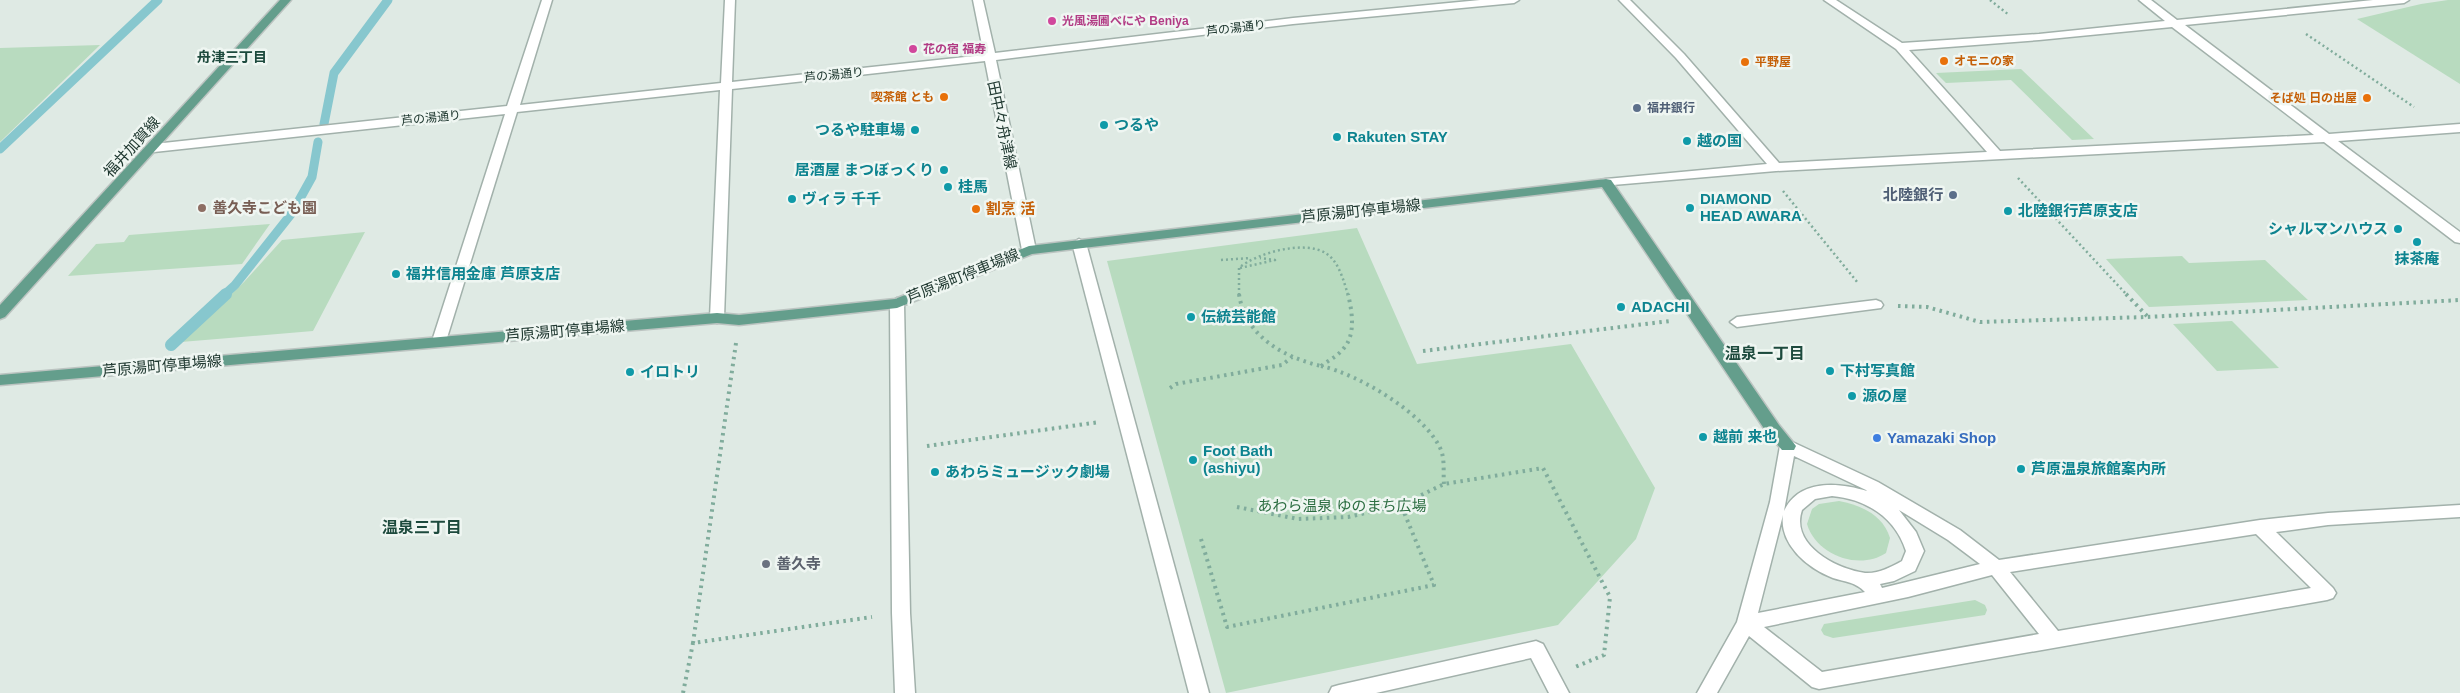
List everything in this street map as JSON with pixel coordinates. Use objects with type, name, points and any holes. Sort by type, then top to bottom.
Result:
[{"type":"main road","name":"福井加賀線","points":[[0,314],[154,148],[286,0]]},
{"type":"main road","name":"芦原湯町停車場線","points":[[0,380],[717,318],[739,320],[897,303],[1029,250],[1606,183]]},
{"type":"main road","points":[[1606,183],[1773,428],[1788,446]]},
{"type":"street","points":[[439,341],[548,0]]},
{"type":"street","points":[[717,318],[728,86],[730,0]]},
{"type":"street","name":"田中々舟津線","points":[[978,0],[988,58],[1029,250]]},
{"type":"street","name":"芦の湯通り","points":[[154,148],[988,58],[1293,21],[1514,0]]},
{"type":"street","points":[[1624,0],[1680,56],[1776,167]]},
{"type":"street","points":[[1829,0],[1900,47],[1996,154]]},
{"type":"street","points":[[2144,0],[2460,239]]},
{"type":"street","points":[[1900,47],[2039,37],[2404,0]]},
{"type":"street","points":[[1606,183],[1776,167],[2324,138],[2460,128]]},
{"type":"street","points":[[2446,129],[2460,138]]},
{"type":"street","points":[[1079,243],[1199,693]]},
{"type":"street","points":[[897,303],[901,613],[905,693]]},
{"type":"street","points":[[1737,322],[1876,305]]},
{"type":"street","points":[[1707,693],[1746,623],[1778,502],[1788,446],[1871,493],[1917,512],[1954,535],[1996,567],[2054,639]]},
{"type":"street","points":[[1908,590],[1909,566],[1915,551],[1912,538],[1898,519],[1871,493],[1824,490],[1803,497],[1794,508],[1791,519],[1794,535],[1802,548],[1815,560],[1836,572],[1865,580],[1888,576],[1909,566]]},
{"type":"street","points":[[1778,502],[1791,519]]},
{"type":"street","points":[[1887,509],[1917,512]]},
{"type":"street","points":[[1746,623],[1908,590],[1996,567],[2260,527],[2328,519],[2460,511]]},
{"type":"street","points":[[1769,531],[1791,519]]},
{"type":"street","points":[[1746,623],[1819,681],[2327,592],[2260,527]]},
{"type":"street","points":[[1865,580],[1878,596]]},
{"type":"street","points":[[1339,693],[1536,649],[1554,685]]},
{"type":"path","points":[[2276,14],[2446,129]]},
{"type":"path","points":[[1996,154],[2147,317]]},
{"type":"path","points":[[1783,190],[1876,305],[1927,307],[1980,322],[2147,317],[2460,300]]},
{"type":"path","points":[[1321,366],[1346,347],[1353,330],[1350,296],[1329,255],[1318,249],[1293,248],[1248,260],[1239,268],[1238,293],[1242,312],[1254,330],[1266,342],[1293,357],[1321,366],[1344,372],[1386,396],[1418,420],[1441,450],[1444,484]]},
{"type":"path","points":[[1221,260],[1244,258],[1275,260],[1239,268]]},
{"type":"path","points":[[683,693],[693,643],[739,320]]},
{"type":"path","points":[[1423,351],[1673,321]]},
{"type":"path","points":[[1170,388],[1176,384],[1282,365],[1293,357]]},
{"type":"path","points":[[927,446],[1127,418]]},
{"type":"path","points":[[1237,507],[1298,519],[1348,517],[1401,505],[1444,484],[1543,468],[1610,597],[1604,655],[1554,685]]},
{"type":"path","points":[[1201,539],[1227,627],[1434,585],[1401,505]]},
{"type":"path","points":[[693,643],[901,613]]},
{"type":"green space","points":[[2460,0],[2460,84],[2357,19],[2421,4]]},
{"type":"green space","points":[[100,45],[0,142],[0,48]]},
{"type":"green space","points":[[2021,69],[2094,139],[2072,140],[2011,80],[1946,83],[1936,73]]},
{"type":"green space","points":[[270,224],[242,264],[68,276],[96,244],[124,242],[129,235]]},
{"type":"green space","name":"あわら温泉 ゆのまち広場","points":[[1357,228],[1417,364],[1571,344],[1655,488],[1636,539],[1558,625],[1226,693],[1107,261]]},
{"type":"green space","points":[[365,232],[313,331],[181,342],[244,282],[282,240]]},
{"type":"green space","points":[[2182,256],[2189,263],[2265,260],[2308,300],[2149,307],[2106,259]]},
{"type":"green space","points":[[2232,321],[2279,368],[2217,371],[2173,324]]},
{"type":"green space","points":[[1839,501],[1863,508],[1877,517],[1887,530],[1890,538],[1886,553],[1875,558],[1852,560],[1829,552],[1819,544],[1807,524],[1812,509],[1819,504]]},
{"type":"green space","points":[[1975,600],[1985,605],[1987,610],[1985,615],[1833,638],[1824,635],[1821,630],[1824,624]]},
{"type":"waterway","points":[[0,149],[158,0]]},
{"type":"waterway","points":[[324,124],[334,73],[388,0]]},
{"type":"waterway","points":[[224,295],[235,285],[292,213],[312,177],[318,142]]},
{"type":"waterway","points":[[171,345],[226,294]]},
{"type":"place","name":"光風湯圃べにや Beniya","points":[[1052,21]]},
{"type":"place","name":"花の宿 福寿","points":[[913,49]]},
{"type":"place","name":"オモニの家","points":[[1944,61]]},
{"type":"place","name":"平野屋","points":[[1745,62]]},
{"type":"place","name":"喫茶館 とも","points":[[944,97]]},
{"type":"place","name":"そば処 日の出屋","points":[[2367,98]]},
{"type":"place","name":"福井銀行","points":[[1637,108]]},
{"type":"place","name":"つるや","points":[[1104,125]]},
{"type":"place","name":"つるや駐車場","points":[[915,130]]},
{"type":"place","name":"Rakuten STAY","points":[[1337,137]]},
{"type":"place","name":"越の国","points":[[1687,141]]},
{"type":"place","name":"居酒屋 まつぼっくり","points":[[944,170]]},
{"type":"place","name":"桂馬","points":[[948,187]]},
{"type":"place","name":"北陸銀行","points":[[1953,195]]},
{"type":"place","name":"ヴィラ 千千","points":[[792,199]]},
{"type":"place","name":"善久寺こども園","points":[[202,208]]},
{"type":"place","name":"DIAMOND HEAD AWARA","points":[[1690,208]]},
{"type":"place","name":"割烹 活","points":[[976,209]]},
{"type":"place","name":"北陸銀行芦原支店","points":[[2008,211]]},
{"type":"place","name":"シャルマンハウス","points":[[2398,229]]},
{"type":"place","name":"抹茶庵","points":[[2417,242]]},
{"type":"place","name":"福井信用金庫 芦原支店","points":[[396,274]]},
{"type":"place","name":"ADACHI","points":[[1621,307]]},
{"type":"place","name":"伝統芸能館","points":[[1191,317]]},
{"type":"place","name":"下村写真館","points":[[1830,371]]},
{"type":"place","name":"イロトリ","points":[[630,372]]},
{"type":"place","name":"源の屋","points":[[1852,396]]},
{"type":"place","name":"越前 来也","points":[[1703,437]]},
{"type":"place","name":"Yamazaki Shop","points":[[1877,438]]},
{"type":"place","name":"Foot Bath (ashiyu)","points":[[1193,460]]},
{"type":"place","name":"芦原温泉旅館案内所","points":[[2021,469]]},
{"type":"place","name":"あわらミュージック劇場","points":[[935,472]]},
{"type":"place","name":"善久寺","points":[[766,564]]},
{"type":"district","name":"舟津三丁目","points":[[232,57]]},
{"type":"district","name":"温泉一丁目","points":[[1765,353]]},
{"type":"district","name":"温泉三丁目","points":[[422,527]]}]
